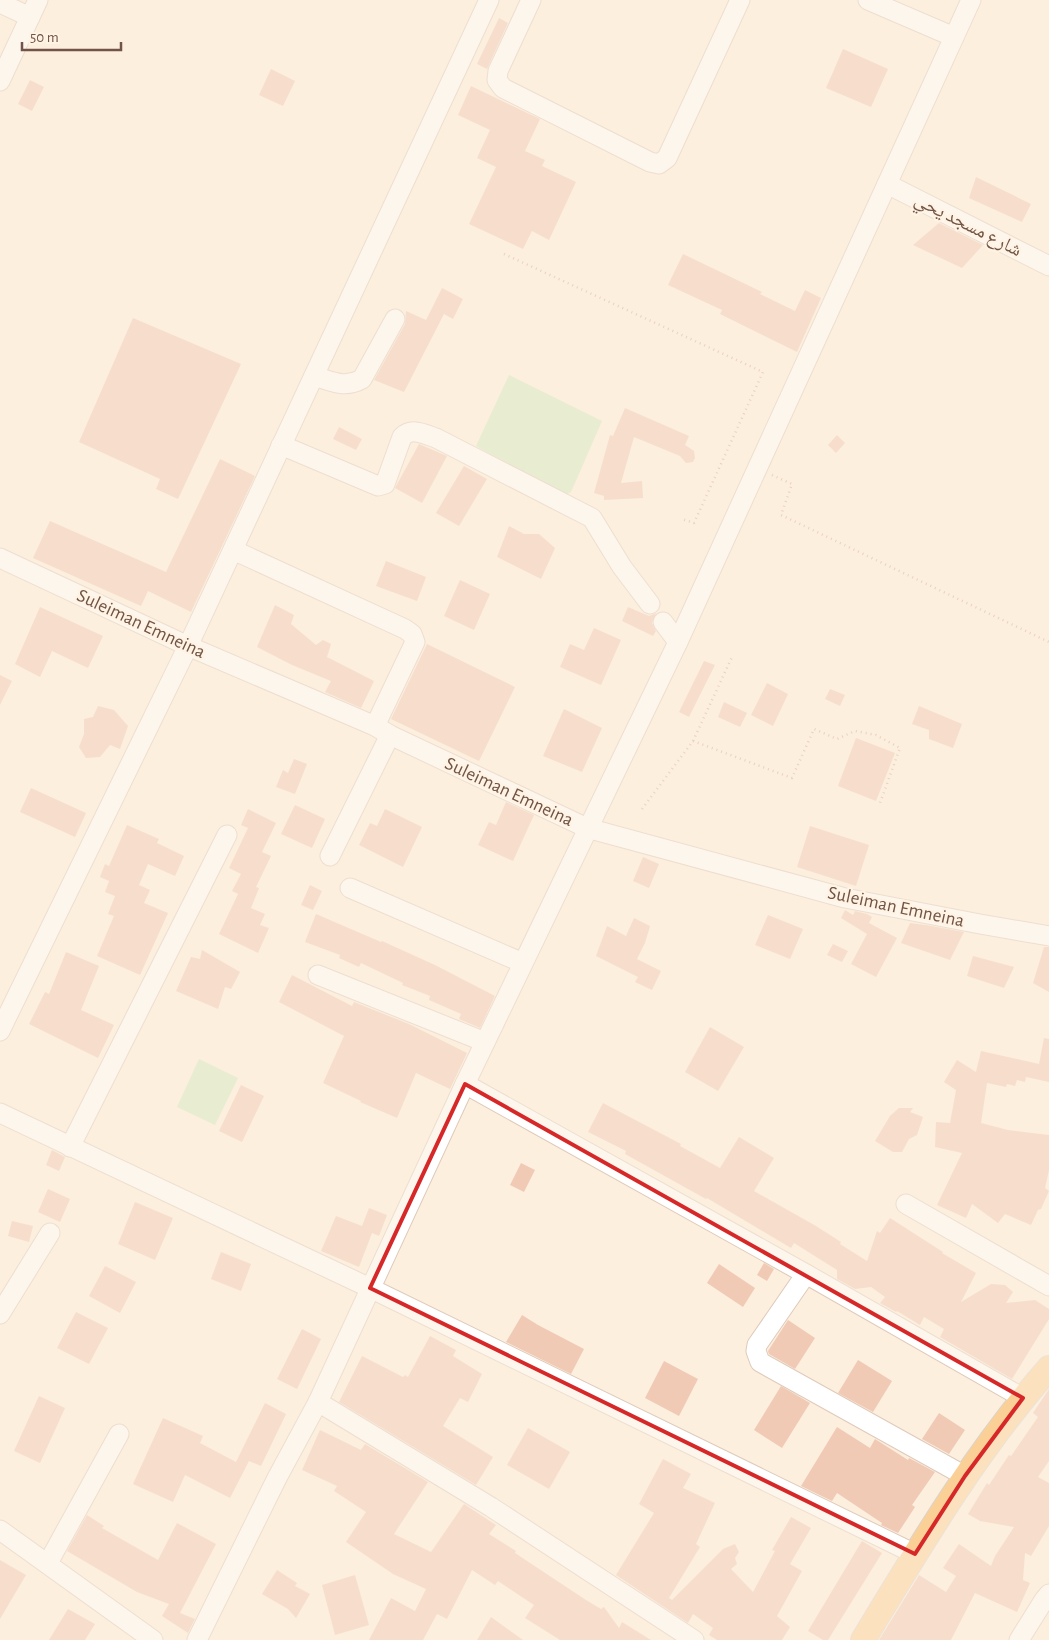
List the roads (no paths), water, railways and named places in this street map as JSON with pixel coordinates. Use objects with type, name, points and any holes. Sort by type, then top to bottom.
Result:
[{"type":"main road","points":[[863,1640],[965,1476],[1023,1398],[1049,1368]]},
{"type":"street","points":[[0,81],[38,0]]},
{"type":"street","points":[[0,1031],[188,646],[489,0]]},
{"type":"street","points":[[531,0],[498,71],[497,80],[503,88],[650,162],[659,164],[667,158],[740,0]]},
{"type":"street","points":[[868,0],[954,37]]},
{"type":"street","points":[[197,1640],[277,1478],[318,1402],[465,1084],[678,642],[971,0]]},
{"type":"street","points":[[0,4],[30,17]]},
{"type":"street","name":"شارع مسجد يحي","points":[[887,184],[1049,266]]},
{"type":"street","points":[[314,376],[343,384],[352,384],[362,379],[395,319]]},
{"type":"street","points":[[281,445],[378,486],[385,484],[402,437],[405,434],[415,431],[436,438],[592,518],[622,567],[650,604]]},
{"type":"street","points":[[233,550],[412,634],[415,642],[383,731],[330,856]]},
{"type":"street","name":"Suleiman Emneina","points":[[0,558],[188,646],[383,731],[587,828],[845,898],[1049,936]]},
{"type":"street","points":[[663,622],[678,642]]},
{"type":"street","points":[[70,1146],[227,835]]},
{"type":"street","points":[[350,888],[523,963]]},
{"type":"street","points":[[318,975],[485,1042]]},
{"type":"street","points":[[465,1084],[806,1274],[1023,1398]]},
{"type":"street","points":[[0,1113],[370,1288],[915,1554]]},
{"type":"street","points":[[906,1204],[1049,1286]]},
{"type":"street","points":[[0,1314],[50,1234]]},
{"type":"street","points":[[806,1274],[757,1345],[756,1351],[760,1362],[965,1476]]},
{"type":"street","points":[[318,1402],[491,1507],[694,1640]]},
{"type":"street","points":[[48,1563],[119,1434]]},
{"type":"street","points":[[2,1536],[48,1563],[153,1640]]},
{"type":"street","points":[[1019,1640],[1049,1594]]}]
